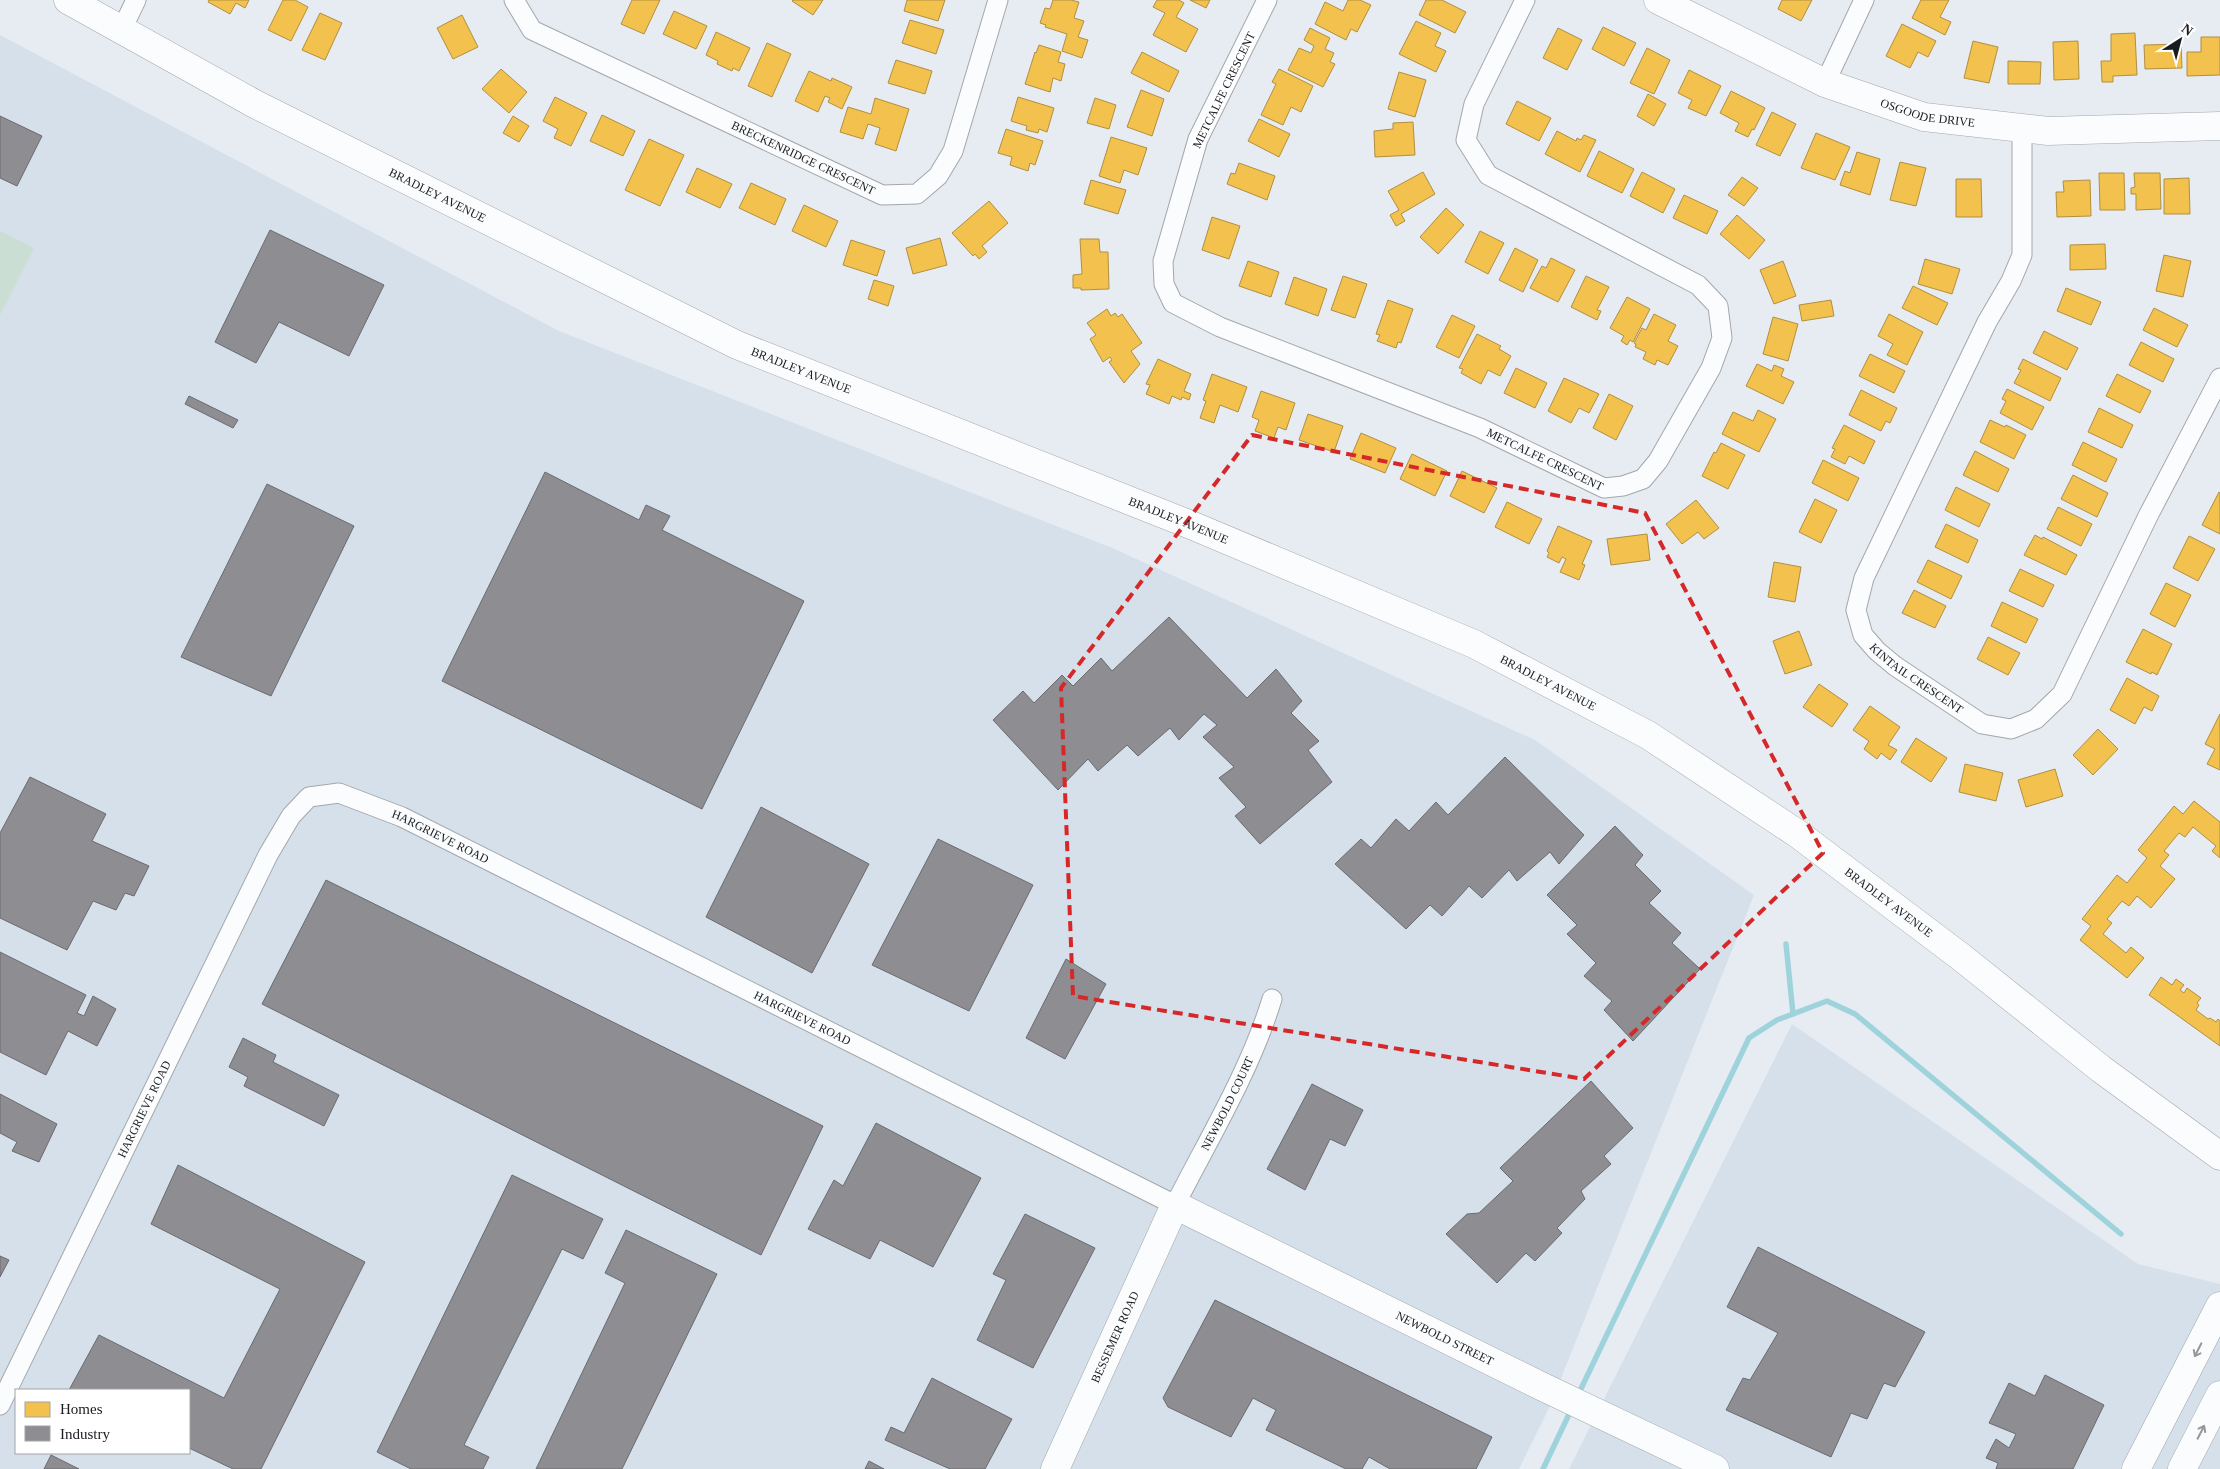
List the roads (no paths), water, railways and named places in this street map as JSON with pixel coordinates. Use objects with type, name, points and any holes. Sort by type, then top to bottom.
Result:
[{"type":"main road","name":"BRADLEY AVENUE","points":[[68,0],[255,104],[737,345],[1191,525],[1474,644],[1648,735],[1798,834],[1961,957],[2101,1069],[2220,1156]]},
{"type":"main road","name":"OSGOODE DRIVE","points":[[1658,0],[1825,84],[1924,117],[2048,130],[2220,126]]},
{"type":"main road","name":"NEWBOLD STREET","points":[[1175,1205],[1543,1387],[1715,1469]]},
{"type":"main road","name":"BESSEMER ROAD","points":[[1055,1469],[1175,1205]]},
{"type":"main road","points":[[2136,1469],[2220,1306]]},
{"type":"main road","points":[[2182,1469],[2220,1395]]},
{"type":"street","points":[[122,29],[136,0]]},
{"type":"street","name":"BRECKENRIDGE CRESCENT","points":[[514,0],[532,30],[882,195],[917,194],[938,176],[953,152],[998,0]]},
{"type":"street","name":"METCALFE CRESCENT","points":[[1268,0],[1198,139],[1163,261],[1164,284],[1173,303],[1220,327],[1480,428],[1604,488],[1623,486],[1643,479],[1658,461],[1711,368],[1722,338],[1718,306],[1698,285],[1488,175],[1466,140],[1474,104],[1525,0]]},
{"type":"street","points":[[1825,84],[1864,0]]},
{"type":"street","name":"KINTAIL CRESCENT","points":[[2022,128],[2022,255],[2011,281],[1982,331],[1864,578],[1856,610],[1863,635],[1877,651],[1895,666],[1982,724],[2011,729],[2036,719],[2062,694],[2148,516],[2220,378]]},
{"type":"street","name":"HARGRIEVE ROAD","points":[[0,1405],[268,855],[291,816],[309,797],[339,793],[402,817],[1175,1205]]},
{"type":"street","name":"NEWBOLD COURT","points":[[1175,1205],[1242,1074],[1265,1022],[1272,999]]},
{"type":"waterway","points":[[1786,944],[1793,1014]]},
{"type":"waterway","points":[[1578,1395],[1749,1038],[1777,1020],[1827,1001],[1855,1014],[2121,1234]]},
{"type":"waterway","points":[[1543,1469],[1572,1408]]}]
